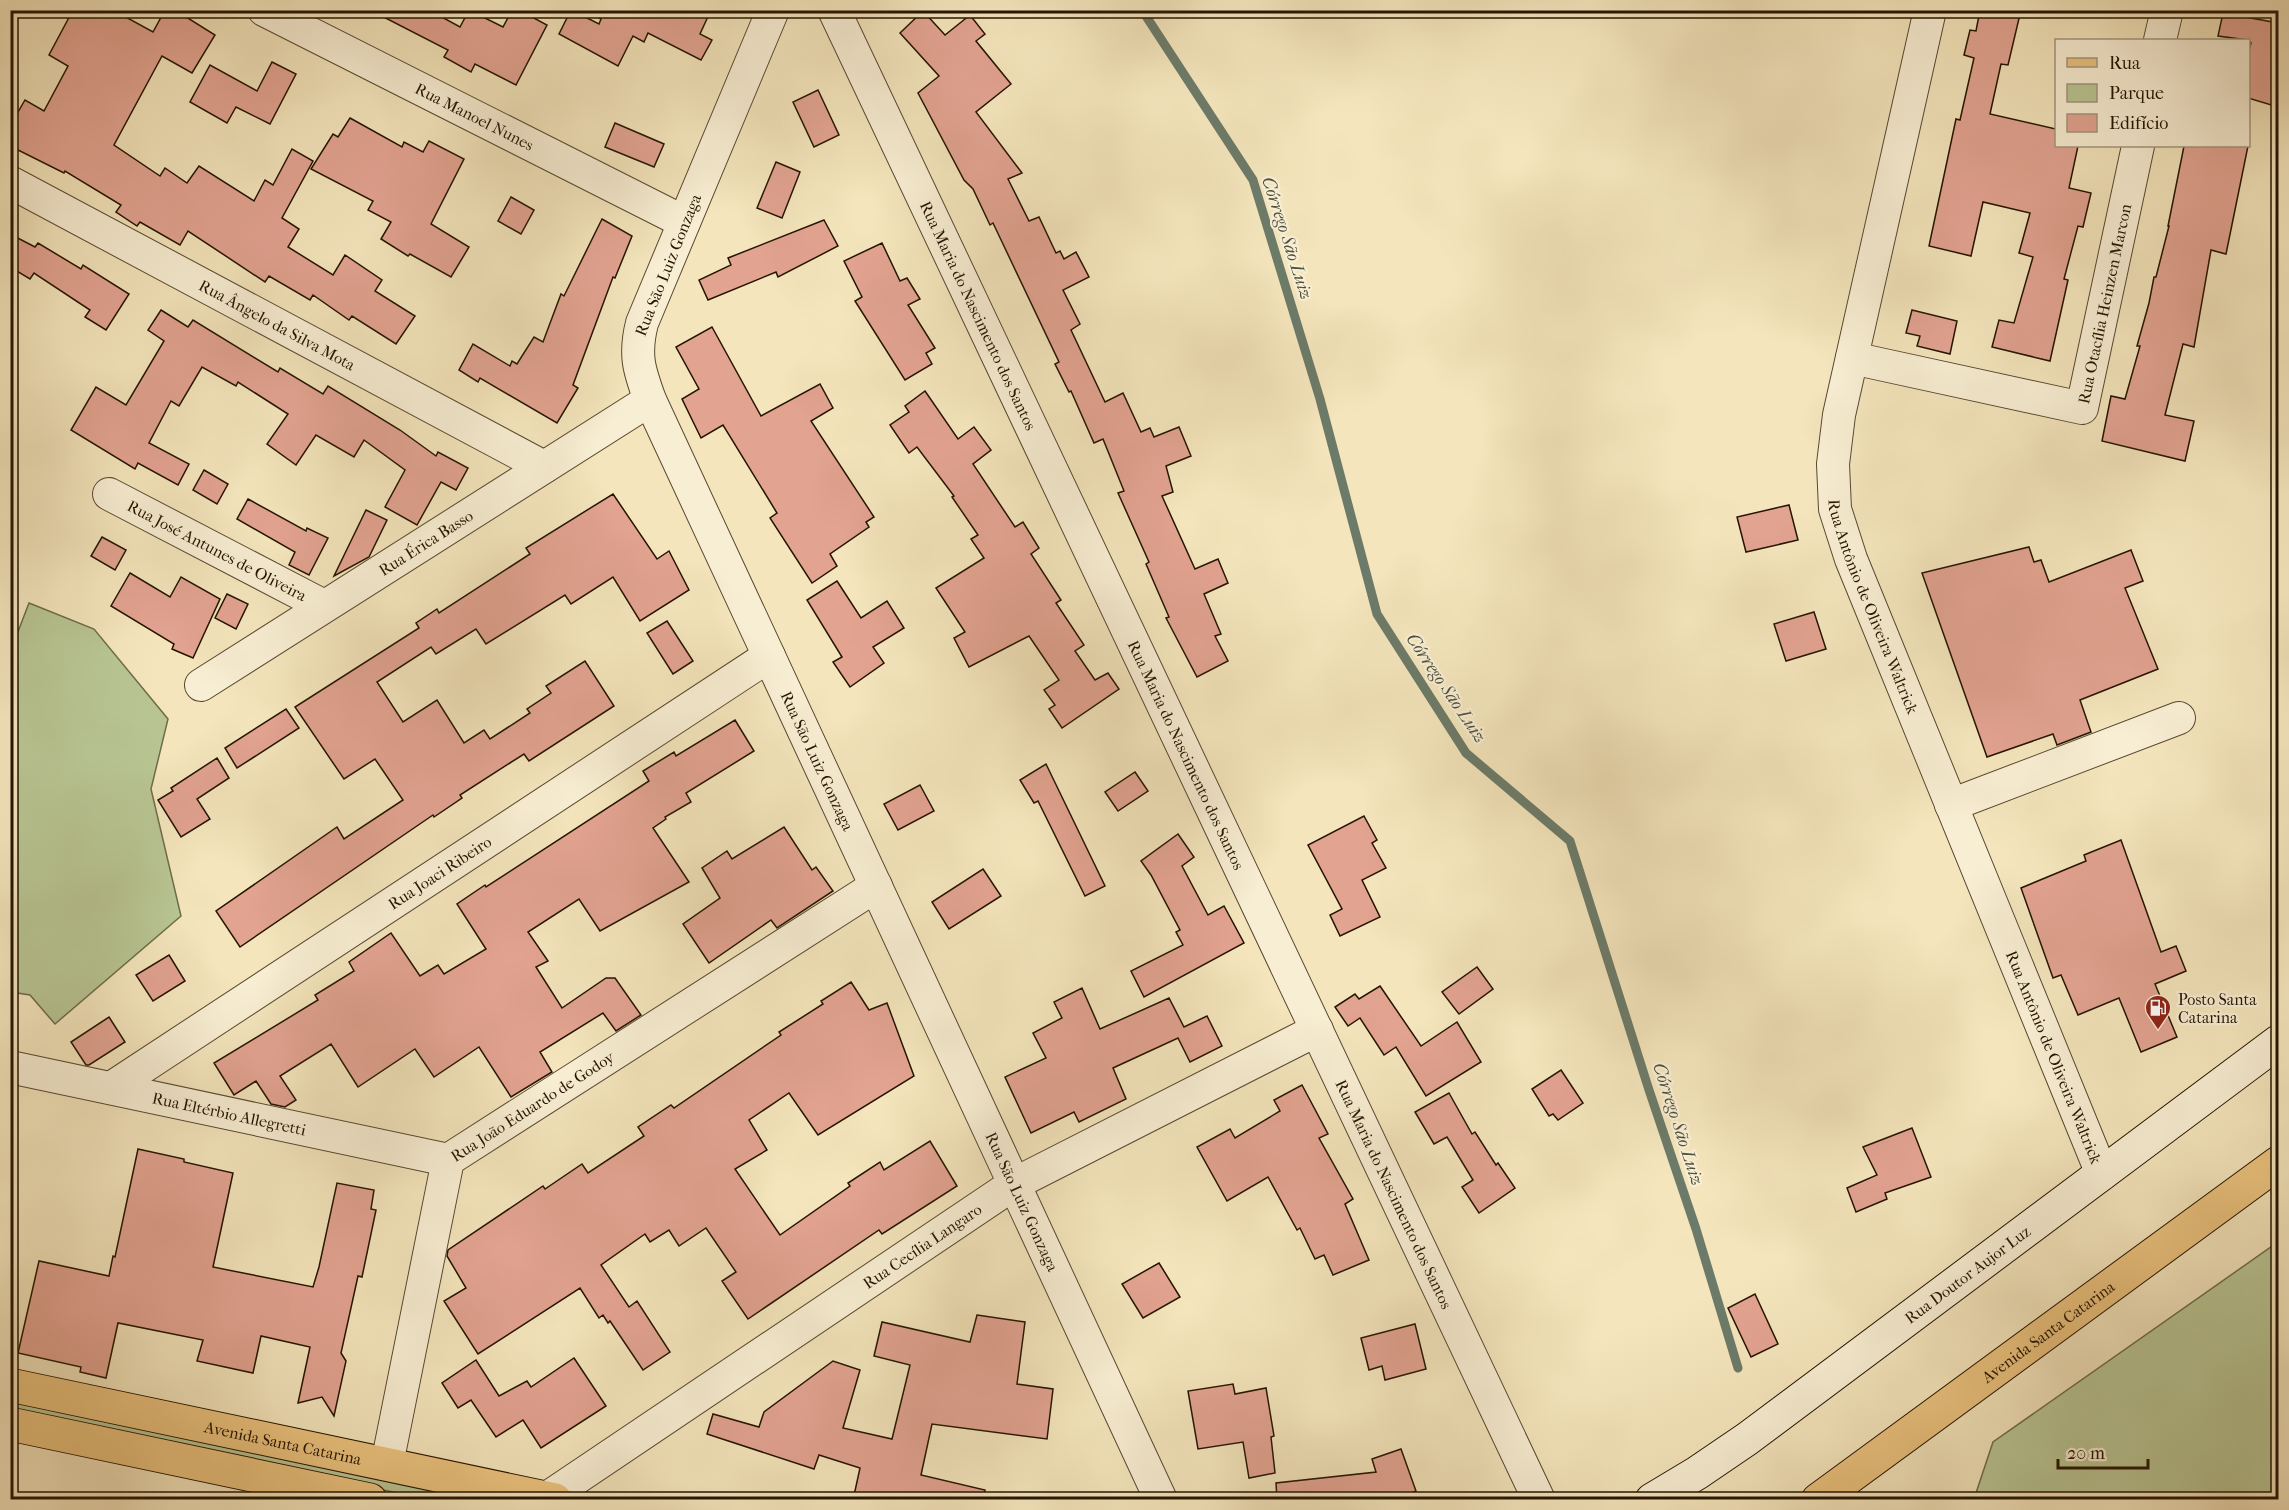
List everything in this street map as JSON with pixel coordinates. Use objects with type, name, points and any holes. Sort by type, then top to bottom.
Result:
[{"type":"main road","name":"Avenida Santa Catarina","points":[[1818,1500],[2278,1163]]},
{"type":"main road","name":"Avenida Santa Catarina","points":[[10,1385],[551,1499]]},
{"type":"main road","points":[[10,1424],[370,1500]]},
{"type":"street","name":"Rua Manoel Nunes","points":[[264,10],[684,222]]},
{"type":"street","name":"Rua São Luiz Gonzaga","points":[[773,10],[642,323],[637,344],[640,372],[650,400],[1161,1500]]},
{"type":"street","name":"Rua Maria do Nascimento dos Santos","points":[[834,10],[1539,1500]]},
{"type":"street","name":"Rua Antônio de Oliveira Waltrick","points":[[1930,10],[1839,415],[1833,464],[1835,509],[1851,559],[2102,1174]]},
{"type":"street","points":[[2160,39],[2167,10]]},
{"type":"street","name":"Rua Otacília Heinzen Marcon","points":[[1852,358],[2082,408],[2138,147]]},
{"type":"street","name":"Rua Ângelo da Silva Mota","points":[[10,182],[544,467]]},
{"type":"street","name":"Rua Érica Basso","points":[[201,685],[650,400]]},
{"type":"street","name":"Rua José Antunes de Oliveira","points":[[109,494],[324,606]]},
{"type":"street","name":"Rua Joaci Ribeiro","points":[[111,1088],[769,656]]},
{"type":"street","points":[[1951,805],[2179,718]]},
{"type":"street","name":"Rua João Eduardo de Godoy","points":[[387,1464],[448,1160],[876,886]]},
{"type":"street","name":"Rua Cecília Langaro","points":[[551,1499],[1014,1184],[1317,1030]]},
{"type":"street","name":"Rua Doutor Aujor Luz","points":[[1652,1500],[1747,1439],[2278,1042]]},
{"type":"street","name":"Rua Eltérbio Allegretti","points":[[10,1067],[448,1160]]},
{"type":"green space","points":[[29,603],[94,629],[168,719],[151,789],[181,916],[55,1024],[30,995],[11,992],[11,650]]},
{"type":"green space","points":[[2278,1242],[2278,1499],[1974,1499],[1993,1442]]},
{"type":"green space","points":[[11,1399],[492,1499],[427,1499],[11,1413]]},
{"type":"building","points":[[73,10],[113,10],[153,32],[165,10],[175,10],[215,35],[192,73],[162,56],[114,145],[160,176],[165,168],[187,183],[199,166],[254,201],[265,180],[273,185],[292,149],[313,161],[282,218],[299,229],[288,247],[333,275],[345,255],[382,280],[375,291],[415,316],[396,344],[352,316],[349,320],[313,295],[310,300],[269,276],[265,282],[188,231],[180,245],[140,222],[137,226],[116,212],[121,205],[65,171],[64,173],[10,146],[10,126],[25,100],[44,111],[68,66],[49,55]]},
{"type":"building","points":[[370,10],[429,10],[460,27],[469,10],[503,27],[512,10],[519,10],[547,25],[516,85],[475,64],[471,72],[444,57],[448,50]]},
{"type":"building","points":[[571,10],[599,24],[601,19],[585,10],[711,10],[700,34],[712,40],[701,60],[648,33],[644,42],[633,36],[618,66],[559,34]]},
{"type":"building","points":[[1980,10],[2021,10],[2008,65],[2001,64],[1990,114],[2055,129],[2055,147],[2078,147],[2069,188],[2091,193],[2083,227],[2078,226],[2064,279],[2068,280],[2050,361],[1992,347],[1999,320],[2014,323],[2033,257],[2019,253],[2030,213],[1983,202],[1971,256],[1929,246],[1956,119],[1960,120],[1974,58],[1964,55],[1970,30],[1976,31]]},
{"type":"building","points":[[923,11],[945,35],[970,15],[985,34],[976,41],[1011,84],[976,112],[1022,173],[1008,179],[1029,221],[1039,217],[1056,253],[1060,251],[1064,259],[1076,252],[1089,277],[1063,290],[1080,324],[1071,330],[1105,402],[1123,393],[1141,432],[1150,428],[1154,437],[1179,427],[1191,456],[1166,466],[1173,492],[1162,496],[1195,569],[1218,559],[1228,583],[1204,594],[1221,634],[1215,636],[1228,661],[1197,677],[1166,618],[1169,617],[1146,564],[1149,562],[1118,493],[1124,491],[1103,439],[1094,443],[1071,391],[1069,392],[1055,364],[1059,362],[993,223],[990,225],[973,189],[964,180],[918,93],[939,76],[900,33]]},
{"type":"building","points":[[2223,13],[2278,23],[2278,107],[2250,99],[2250,39],[2218,36]]},
{"type":"building","points":[[272,62],[296,74],[270,124],[236,107],[227,123],[190,102],[210,65],[257,91]]},
{"type":"building","points":[[818,90],[839,135],[814,147],[793,102]]},
{"type":"building","points":[[350,118],[402,147],[404,142],[423,152],[429,141],[464,159],[431,224],[469,247],[451,277],[410,254],[408,256],[381,239],[391,222],[368,210],[373,201],[311,169],[333,134],[338,137]]},
{"type":"building","points":[[615,123],[664,144],[654,167],[605,147]]},
{"type":"building","points":[[2184,147],[2248,147],[2226,254],[2211,250],[2194,347],[2183,344],[2165,415],[2194,421],[2185,461],[2102,441],[2111,396],[2125,399],[2168,226]]},
{"type":"building","points":[[776,162],[800,172],[782,218],[757,208]]},
{"type":"building","points":[[511,197],[534,210],[521,234],[498,221]]},
{"type":"building","points":[[602,219],[632,236],[615,278],[613,277],[573,385],[578,388],[557,423],[480,378],[478,382],[459,370],[473,344],[510,366],[512,361],[517,364],[534,337],[543,342],[561,294],[564,296]]},
{"type":"building","points":[[824,220],[838,246],[778,277],[776,272],[708,300],[699,280],[731,265],[728,258]]},
{"type":"building","points":[[10,234],[35,247],[38,243],[81,269],[83,265],[129,294],[106,330],[85,317],[90,310],[34,273],[30,279],[10,267],[13,260],[10,258]]},
{"type":"building","points":[[882,243],[900,281],[907,278],[920,299],[908,305],[935,348],[926,353],[932,364],[905,380],[855,301],[862,297],[844,261]]},
{"type":"building","points":[[161,310],[188,327],[193,320],[278,372],[280,368],[323,394],[328,386],[400,430],[436,456],[438,452],[468,468],[456,490],[441,482],[417,525],[385,507],[405,470],[364,440],[354,457],[316,435],[296,465],[267,444],[288,414],[238,382],[236,386],[202,367],[179,406],[171,401],[149,443],[189,464],[178,485],[138,463],[135,469],[71,430],[96,387],[126,405],[164,341],[148,330]]},
{"type":"building","points":[[1912,310],[1957,321],[1950,354],[1917,346],[1920,336],[1906,333]]},
{"type":"building","points":[[712,327],[761,416],[820,384],[833,408],[811,421],[874,517],[866,522],[869,527],[830,554],[837,566],[812,583],[770,518],[777,513],[723,425],[701,438],[682,399],[699,389],[676,347]]},
{"type":"building","points":[[925,391],[958,439],[974,427],[991,450],[973,464],[1015,527],[1023,522],[1039,548],[1031,554],[1061,600],[1056,603],[1084,645],[1075,651],[1095,680],[1108,673],[1119,689],[1062,728],[1049,709],[1055,705],[1044,690],[1059,680],[1029,636],[969,667],[954,638],[965,632],[936,588],[984,558],[971,539],[978,535],[952,497],[954,496],[917,447],[909,453],[890,425],[909,412],[905,406]]},
{"type":"building","points":[[204,470],[228,484],[217,504],[193,490]]},
{"type":"building","points":[[613,494],[657,559],[669,551],[689,590],[640,621],[613,577],[571,604],[565,595],[486,644],[476,629],[436,654],[431,647],[377,682],[403,722],[437,700],[464,743],[484,730],[490,739],[530,713],[527,709],[551,693],[546,686],[585,661],[614,706],[529,761],[524,754],[460,795],[462,798],[434,817],[433,815],[240,947],[216,911],[337,827],[344,839],[403,800],[375,759],[344,779],[295,707],[419,628],[416,623],[437,609],[439,613],[530,554],[526,548]]},
{"type":"building","points":[[248,499],[306,531],[307,528],[328,538],[309,575],[289,565],[295,552],[237,519]]},
{"type":"building","points":[[1789,505],[1798,540],[1746,552],[1737,517]]},
{"type":"building","points":[[366,510],[387,520],[369,557],[334,576]]},
{"type":"building","points":[[102,537],[126,550],[115,570],[91,556]]},
{"type":"building","points":[[2029,547],[2034,562],[2041,560],[2049,582],[2131,550],[2143,581],[2125,588],[2158,669],[2080,700],[2091,732],[2057,745],[2053,734],[1987,757],[1922,573]]},
{"type":"building","points":[[130,573],[170,597],[181,577],[220,599],[193,658],[172,649],[174,644],[111,606]]},
{"type":"building","points":[[837,581],[861,618],[887,601],[904,628],[873,647],[884,663],[850,687],[833,662],[842,657],[807,600]]},
{"type":"building","points":[[227,594],[248,604],[236,629],[215,618]]},
{"type":"building","points":[[1814,612],[1826,649],[1786,661],[1774,624]]},
{"type":"building","points":[[667,621],[693,661],[673,674],[647,633]]},
{"type":"building","points":[[286,709],[299,728],[237,768],[225,748]]},
{"type":"building","points":[[735,720],[754,751],[686,793],[691,802],[665,817],[666,819],[653,828],[689,882],[600,931],[579,899],[528,932],[548,961],[536,967],[562,1008],[606,978],[615,978],[641,1015],[616,1031],[603,1013],[540,1052],[552,1072],[511,1097],[479,1047],[434,1077],[415,1049],[358,1087],[331,1044],[280,1076],[296,1100],[285,1107],[271,1104],[256,1081],[234,1095],[214,1063],[318,1000],[315,995],[354,971],[349,962],[391,933],[420,976],[438,965],[444,974],[486,949],[457,904],[649,781],[643,771],[674,752],[676,756]]},
{"type":"building","points":[[217,758],[229,778],[197,799],[210,819],[181,837],[158,800],[173,791],[171,788]]},
{"type":"building","points":[[1046,764],[1105,886],[1085,896],[1038,801],[1034,803],[1020,780]]},
{"type":"building","points":[[1135,772],[1148,791],[1118,811],[1105,792]]},
{"type":"building","points":[[920,785],[934,811],[898,830],[884,804]]},
{"type":"building","points":[[1364,816],[1377,840],[1372,843],[1386,868],[1362,880],[1380,917],[1340,936],[1330,915],[1342,909],[1308,845]]},
{"type":"building","points":[[784,827],[812,870],[816,867],[833,891],[777,928],[771,920],[709,963],[683,924],[720,898],[702,868],[727,851],[732,859]]},
{"type":"building","points":[[1178,834],[1194,857],[1182,866],[1208,915],[1224,906],[1244,943],[1144,997],[1131,971],[1183,945],[1176,932],[1180,930],[1151,875],[1141,861]]},
{"type":"building","points":[[2121,840],[2161,952],[2176,946],[2186,971],[2155,984],[2177,1037],[2141,1052],[2119,998],[2078,1015],[2061,975],[2053,978],[2021,888],[2086,861],[2084,855]]},
{"type":"building","points":[[983,869],[1001,896],[949,929],[932,902]]},
{"type":"building","points":[[169,955],[185,981],[153,1001],[136,975]]},
{"type":"building","points":[[1477,967],[1493,989],[1459,1014],[1442,992]]},
{"type":"building","points":[[851,982],[869,1010],[887,1003],[914,1076],[818,1135],[789,1093],[749,1120],[767,1150],[735,1169],[780,1235],[850,1186],[848,1183],[880,1162],[884,1170],[930,1141],[957,1186],[882,1234],[879,1230],[748,1319],[722,1281],[736,1272],[706,1228],[679,1246],[669,1230],[650,1242],[645,1234],[601,1265],[629,1307],[637,1301],[670,1352],[643,1370],[610,1321],[608,1323],[603,1315],[599,1318],[580,1288],[478,1354],[444,1301],[466,1288],[447,1256],[448,1250],[543,1186],[545,1189],[582,1164],[588,1173],[644,1136],[638,1127],[671,1105],[674,1108],[781,1035],[779,1032],[823,1004],[821,1001]]},
{"type":"building","points":[[1380,986],[1421,1046],[1457,1022],[1481,1062],[1426,1096],[1396,1047],[1384,1055],[1360,1018],[1348,1026],[1335,1007],[1355,994],[1359,999]]},
{"type":"building","points":[[1082,988],[1100,1029],[1169,998],[1184,1027],[1207,1016],[1222,1046],[1190,1062],[1178,1038],[1113,1068],[1126,1099],[1079,1122],[1074,1112],[1031,1133],[1005,1077],[1046,1058],[1033,1033],[1062,1018],[1054,1002]]},
{"type":"building","points":[[109,1017],[125,1042],[86,1065],[71,1042]]},
{"type":"building","points":[[1561,1070],[1583,1103],[1558,1120],[1553,1114],[1549,1116],[1532,1089]]},
{"type":"building","points":[[1302,1085],[1328,1134],[1319,1138],[1353,1199],[1345,1204],[1369,1260],[1333,1275],[1324,1255],[1315,1259],[1300,1228],[1297,1230],[1268,1177],[1227,1201],[1197,1147],[1230,1129],[1235,1138],[1280,1111],[1274,1100]]},
{"type":"building","points":[[1449,1093],[1472,1134],[1475,1132],[1496,1165],[1498,1163],[1515,1188],[1479,1213],[1462,1187],[1473,1180],[1447,1137],[1434,1144],[1415,1112]]},
{"type":"building","points":[[1912,1128],[1931,1177],[1885,1193],[1887,1199],[1856,1212],[1847,1188],[1877,1175],[1863,1147]]},
{"type":"building","points":[[138,1149],[233,1173],[213,1267],[313,1287],[337,1183],[374,1190],[371,1209],[376,1210],[362,1277],[358,1276],[341,1353],[346,1361],[334,1416],[322,1397],[298,1403],[310,1347],[261,1336],[253,1373],[197,1361],[203,1340],[118,1323],[106,1378],[80,1372],[81,1367],[18,1353],[39,1261],[109,1276]]},
{"type":"building","points":[[1159,1263],[1180,1297],[1143,1318],[1122,1284]]},
{"type":"building","points":[[1755,1294],[1778,1344],[1751,1357],[1728,1308]]},
{"type":"building","points":[[977,1315],[1025,1322],[1017,1384],[1053,1389],[1047,1439],[932,1424],[921,1475],[985,1490],[984,1500],[853,1500],[860,1468],[819,1455],[814,1469],[707,1434],[713,1414],[759,1427],[764,1412],[833,1361],[860,1370],[843,1428],[892,1439],[910,1365],[874,1356],[882,1322],[970,1342]]},
{"type":"building","points":[[1415,1324],[1426,1369],[1385,1380],[1382,1366],[1369,1370],[1361,1338]]},
{"type":"building","points":[[574,1358],[606,1406],[541,1448],[523,1420],[496,1437],[471,1400],[458,1408],[442,1383],[476,1360],[499,1396],[527,1381],[531,1387]]},
{"type":"building","points":[[1233,1384],[1235,1394],[1266,1388],[1274,1436],[1271,1437],[1275,1473],[1249,1478],[1243,1442],[1198,1449],[1188,1391]]},
{"type":"building","points":[[1401,1449],[1416,1491],[1392,1500],[1277,1500],[1276,1483],[1376,1472],[1372,1459]]},
{"type":"waterway","name":"Córrego São Luiz","points":[[1142,10],[1253,180],[1320,399],[1377,614],[1466,753],[1570,841],[1696,1229],[1738,1368]]},
{"type":"place","name":"Posto Santa Catarina","points":[[2158,1031]]}]
